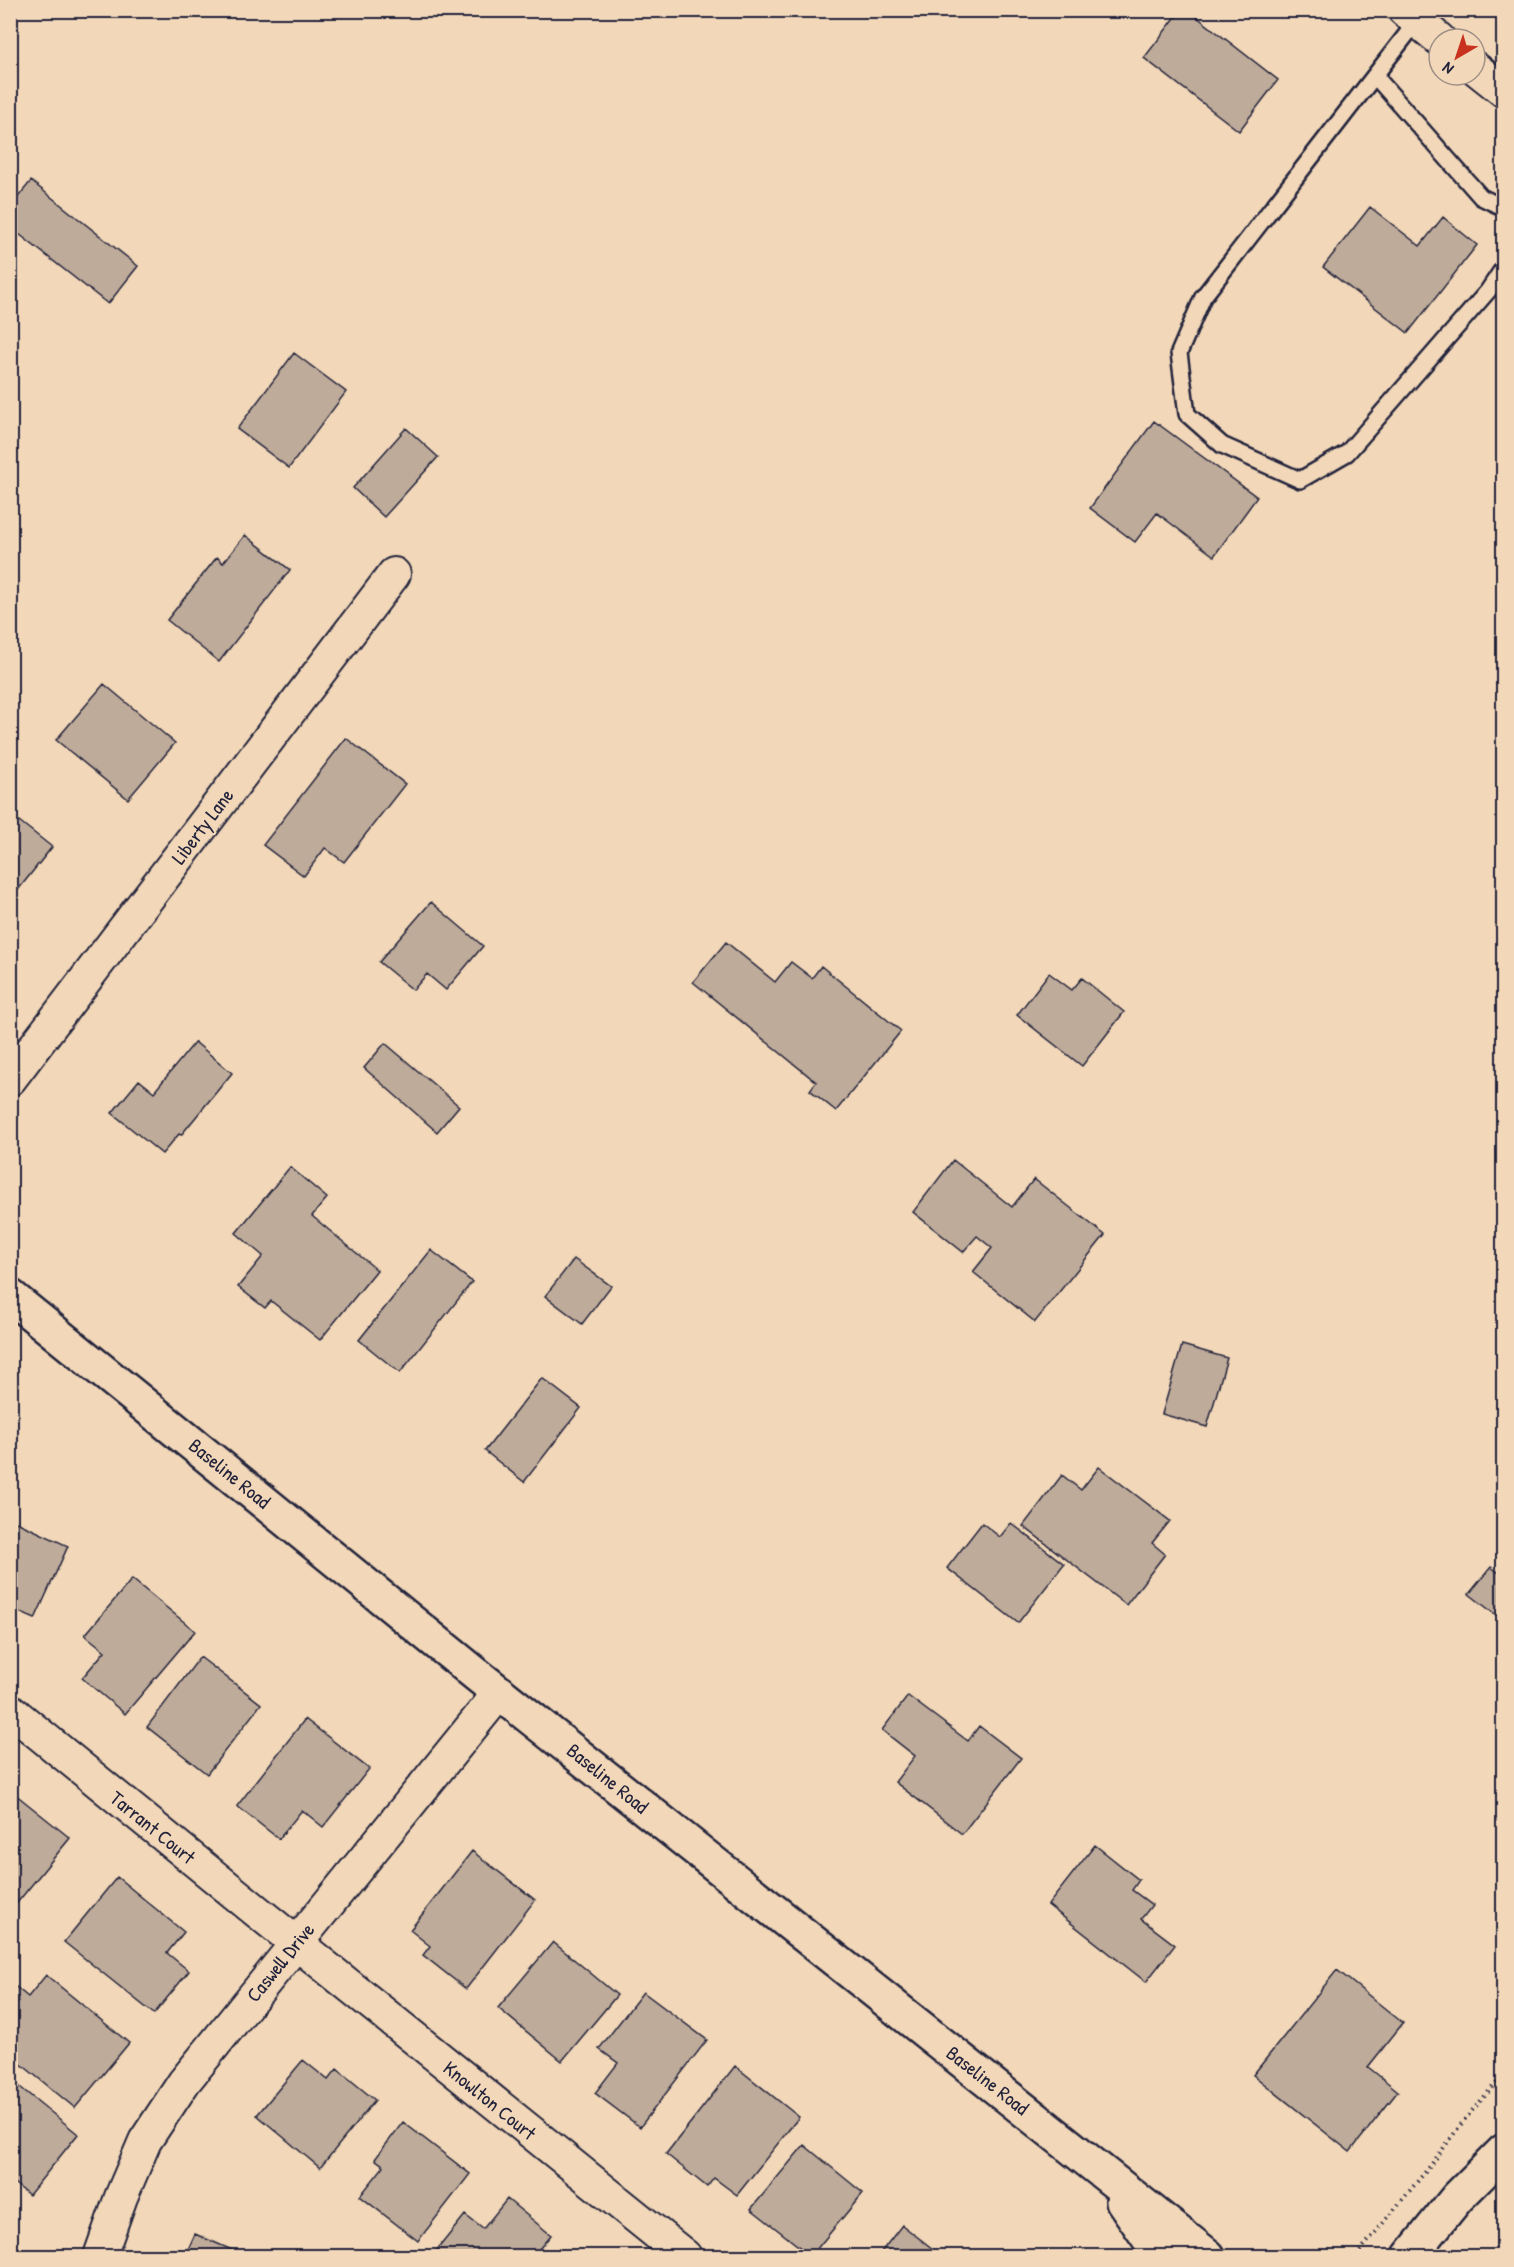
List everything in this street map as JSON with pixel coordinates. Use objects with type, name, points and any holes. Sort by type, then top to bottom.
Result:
[{"type":"main road","name":"Baseline Road","points":[[10,1296],[500,1692],[1208,2256]]},
{"type":"main road","points":[[1410,2256],[1457,2198],[1503,2151]]},
{"type":"main road","points":[[1101,2170],[1161,2256]]},
{"type":"street","points":[[1487,78],[1503,91]]},
{"type":"street","name":"Liberty Lane","points":[[10,1079],[394,574]]},
{"type":"street","name":"Caswell Drive","points":[[100,2256],[121,2197],[145,2141],[184,2082],[500,1692]]},
{"type":"street","name":"Tarrant Court","points":[[10,1710],[296,1943]]},
{"type":"street","name":"Knowlton Court","points":[[296,1943],[686,2256]]},
{"type":"lane","points":[[1420,24],[1375,76],[1203,297],[1179,354],[1187,414],[1222,445],[1300,480],[1347,453],[1488,291],[1503,267]]},
{"type":"lane","points":[[1375,76],[1481,197],[1503,208]]},
{"type":"path","points":[[1356,2256],[1431,2165],[1464,2119],[1503,2074]]},
{"type":"building","points":[[1181,10],[1188,10],[1278,80],[1239,131],[1144,58]]},
{"type":"building","points":[[31,181],[138,266],[108,304],[10,227],[10,207]]},
{"type":"building","points":[[1370,207],[1420,246],[1443,217],[1477,245],[1408,333],[1323,267]]},
{"type":"building","points":[[294,353],[346,392],[289,468],[237,429]]},
{"type":"building","points":[[1154,421],[1257,497],[1214,556],[1157,513],[1135,542],[1090,508]]},
{"type":"building","points":[[406,428],[438,457],[384,517],[353,488]]},
{"type":"building","points":[[245,535],[290,570],[219,662],[167,620],[217,557],[223,563]]},
{"type":"building","points":[[104,684],[175,743],[128,799],[56,740]]},
{"type":"building","points":[[346,738],[405,784],[344,862],[325,848],[304,876],[263,845]]},
{"type":"building","points":[[14,817],[52,847],[10,900],[10,821]]},
{"type":"building","points":[[431,902],[483,946],[446,990],[427,974],[413,990],[379,962]]},
{"type":"building","points":[[726,942],[775,982],[791,962],[812,978],[821,966],[901,1031],[836,1111],[810,1090],[816,1082],[693,982]]},
{"type":"building","points":[[1049,973],[1072,990],[1082,978],[1124,1012],[1082,1066],[1017,1015]]},
{"type":"building","points":[[195,1042],[232,1073],[181,1135],[179,1134],[162,1154],[112,1113],[139,1080],[154,1092]]},
{"type":"building","points":[[385,1043],[459,1106],[437,1132],[364,1068]]},
{"type":"building","points":[[953,1160],[1012,1207],[1034,1179],[1105,1235],[1035,1322],[973,1272],[992,1248],[977,1236],[963,1252],[913,1212]]},
{"type":"building","points":[[290,1167],[327,1198],[312,1216],[377,1270],[320,1340],[271,1301],[265,1308],[238,1287],[263,1256],[236,1233]]},
{"type":"building","points":[[431,1250],[472,1282],[400,1373],[359,1340]]},
{"type":"building","points":[[574,1259],[611,1286],[582,1324],[545,1296]]},
{"type":"building","points":[[1182,1345],[1227,1358],[1207,1427],[1162,1414]]},
{"type":"building","points":[[542,1378],[581,1408],[524,1482],[485,1451]]},
{"type":"building","points":[[1099,1467],[1170,1521],[1152,1543],[1165,1554],[1126,1605],[1023,1526],[1062,1475],[1081,1490]]},
{"type":"building","points":[[10,1519],[68,1546],[35,1619],[10,1608]]},
{"type":"building","points":[[982,1523],[1000,1537],[1011,1523],[1064,1564],[1018,1623],[947,1568]]},
{"type":"building","points":[[1491,1567],[1502,1575],[1504,1573],[1504,1621],[1469,1594]]},
{"type":"building","points":[[132,1579],[195,1631],[125,1714],[82,1678],[105,1651],[85,1635]]},
{"type":"building","points":[[200,1657],[261,1704],[207,1774],[147,1727]]},
{"type":"building","points":[[908,1696],[968,1741],[979,1726],[1021,1758],[962,1834],[895,1782],[915,1756],[882,1730]]},
{"type":"building","points":[[305,1719],[369,1769],[323,1827],[302,1810],[279,1839],[237,1806]]},
{"type":"building","points":[[10,1790],[70,1838],[17,1903],[10,1898]]},
{"type":"building","points":[[1095,1845],[1139,1880],[1132,1890],[1152,1905],[1141,1919],[1175,1945],[1146,1982],[1048,1905]]},
{"type":"building","points":[[472,1851],[535,1900],[466,1989],[423,1955],[430,1946],[410,1930]]},
{"type":"building","points":[[117,1877],[184,1932],[167,1953],[189,1971],[154,2014],[64,1942]]},
{"type":"building","points":[[553,1942],[617,1995],[562,2061],[498,2008]]},
{"type":"building","points":[[1337,1970],[1403,2023],[1368,2067],[1398,2091],[1350,2152],[1253,2075]]},
{"type":"building","points":[[46,1975],[129,2043],[75,2108],[10,2055],[10,1982],[28,1997]]},
{"type":"building","points":[[643,1992],[707,2040],[640,2127],[595,2093],[618,2063],[599,2049]]},
{"type":"building","points":[[303,2060],[328,2080],[337,2069],[375,2100],[320,2168],[257,2115]]},
{"type":"building","points":[[735,2066],[799,2117],[737,2195],[714,2178],[707,2187],[666,2154]]},
{"type":"building","points":[[10,2079],[78,2134],[29,2195],[10,2180]]},
{"type":"building","points":[[403,2122],[470,2174],[418,2241],[360,2196],[384,2166],[375,2159]]},
{"type":"building","points":[[804,2145],[863,2193],[811,2256],[751,2209]]},
{"type":"building","points":[[507,2199],[551,2235],[533,2256],[432,2256],[465,2215],[483,2229]]},
{"type":"building","points":[[902,2225],[942,2256],[878,2256]]},
{"type":"building","points":[[195,2234],[246,2256],[185,2256]]}]
